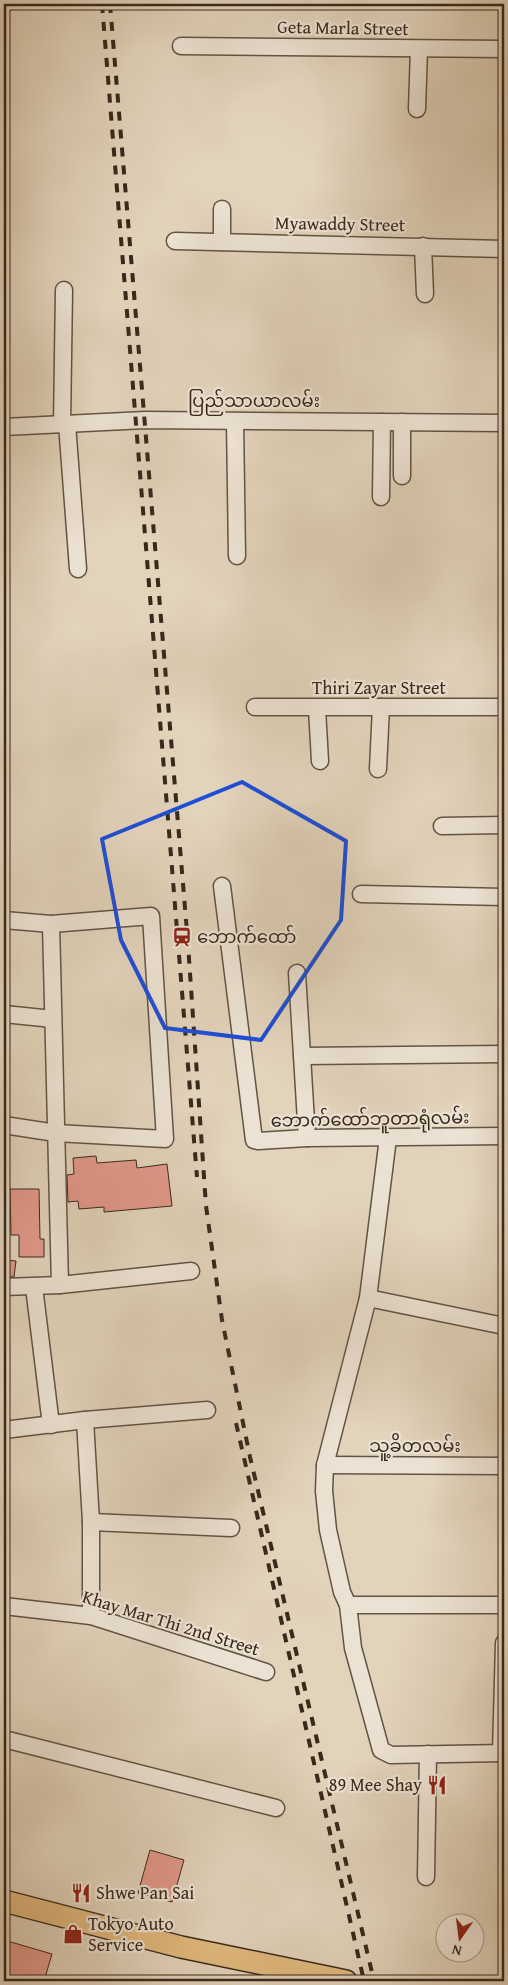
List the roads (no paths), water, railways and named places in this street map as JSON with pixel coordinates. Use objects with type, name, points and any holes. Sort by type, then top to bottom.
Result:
[{"type":"main road","points":[[4,1901],[288,1975],[346,1981]]},
{"type":"street","name":"Geta Marla Street","points":[[181,46],[504,49]]},
{"type":"street","points":[[417,109],[419,49]]},
{"type":"street","points":[[222,209],[222,242]]},
{"type":"street","name":"Myawaddy Street","points":[[176,241],[504,249]]},
{"type":"street","points":[[423,246],[425,294]]},
{"type":"street","points":[[64,290],[64,424],[78,569]]},
{"type":"street","name":"ပြည်သာယာလမ်း","points":[[4,427],[145,420],[504,423]]},
{"type":"street","points":[[235,421],[237,556]]},
{"type":"street","points":[[381,497],[382,422]]},
{"type":"street","points":[[402,422],[402,476]]},
{"type":"street","name":"Thiri Zayar Street","points":[[255,707],[318,709],[504,707]]},
{"type":"street","points":[[378,769],[381,708]]},
{"type":"street","points":[[318,709],[320,761]]},
{"type":"street","points":[[442,826],[504,825]]},
{"type":"street","name":"ဘောက်ထော်ဘူတာရုံလမ်း","points":[[222,886],[254,1140],[504,1136]]},
{"type":"street","points":[[361,894],[504,897]]},
{"type":"street","points":[[4,920],[51,924],[151,916],[165,1139],[56,1133],[4,1124]]},
{"type":"street","points":[[51,924],[60,1285]]},
{"type":"street","points":[[297,973],[307,1138]]},
{"type":"street","points":[[4,1014],[53,1019]]},
{"type":"street","points":[[302,1056],[504,1054]]},
{"type":"street","points":[[388,1138],[368,1298],[325,1465],[324,1491],[328,1530],[342,1592],[348,1605],[353,1648],[381,1750],[391,1755],[503,1753],[504,1643]]},
{"type":"street","points":[[4,1287],[60,1285],[191,1271]]},
{"type":"street","points":[[34,1287],[51,1425]]},
{"type":"street","points":[[368,1298],[504,1326]]},
{"type":"street","points":[[4,1430],[85,1420],[208,1410]]},
{"type":"street","points":[[85,1420],[91,1522],[91,1616]]},
{"type":"street","name":"သူ့ခိတလမ်း","points":[[325,1465],[504,1466]]},
{"type":"street","points":[[91,1522],[231,1528]]},
{"type":"street","points":[[348,1605],[504,1605]]},
{"type":"street","name":"Khay Mar Thi 2nd Street","points":[[4,1606],[91,1616],[266,1672]]},
{"type":"street","points":[[4,1740],[276,1808]]},
{"type":"street","points":[[426,1877],[428,1754]]},
{"type":"railway","points":[[102,4],[197,1177]]},
{"type":"railway","points":[[110,4],[188,944],[206,1206],[222,1320],[250,1457],[374,1981]]},
{"type":"railway","points":[[236,1423],[364,1981]]},
{"type":"place","name":"ဘောက်ထော်","points":[[182,937]]},
{"type":"place","name":"89 Mee Shay","points":[[437,1785]]},
{"type":"place","name":"Shwe Pan Sai","points":[[81,1893]]},
{"type":"place","name":"Tokyo Auto Service","points":[[73,1934]]}]
